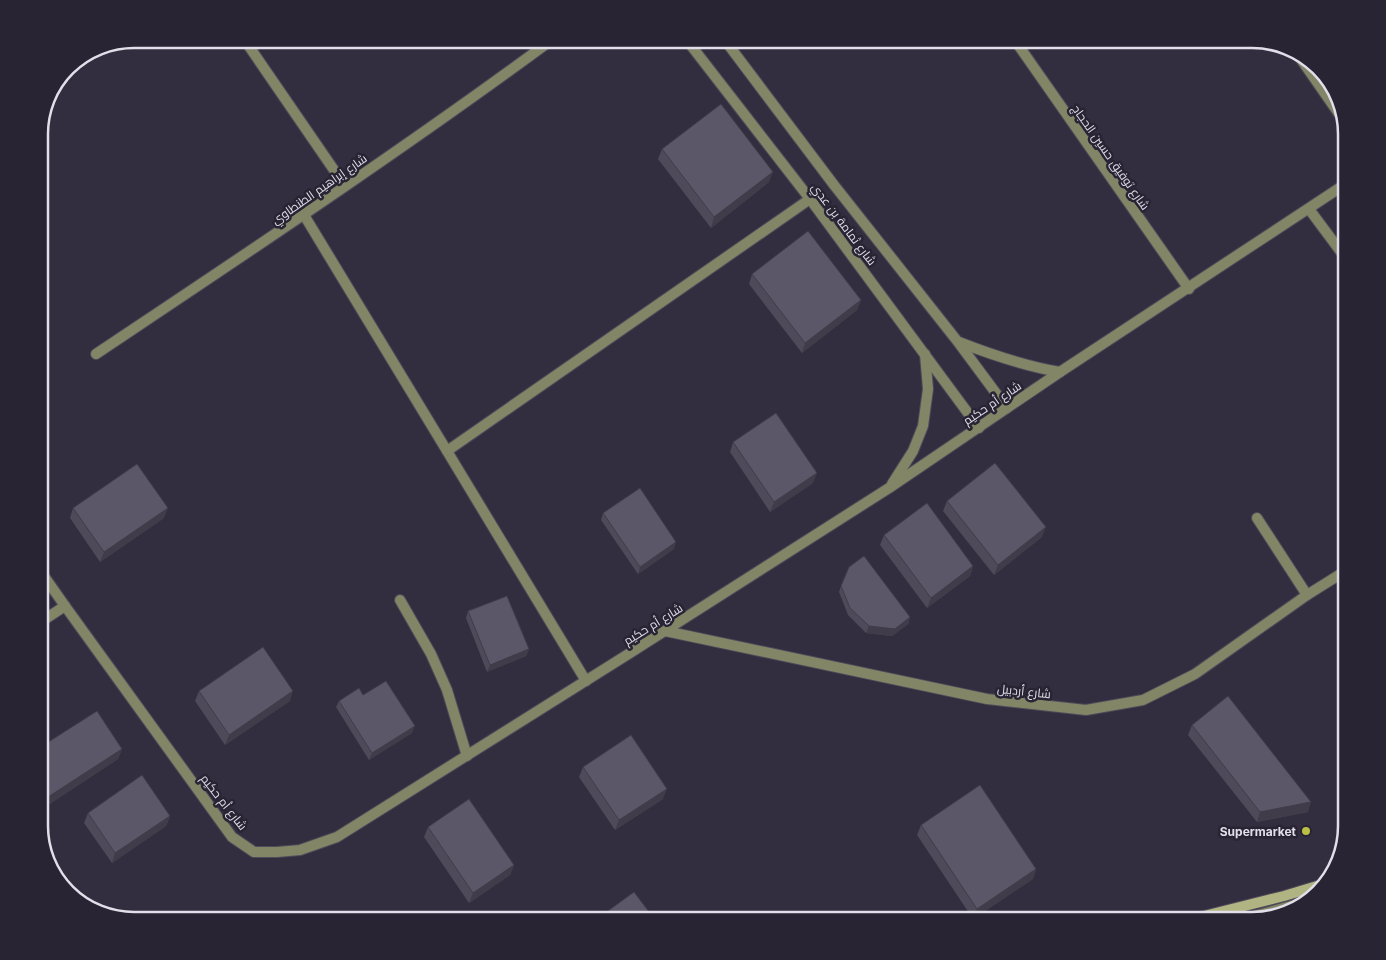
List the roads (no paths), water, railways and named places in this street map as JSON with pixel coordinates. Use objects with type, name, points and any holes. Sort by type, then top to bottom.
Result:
[{"type":"main road","points":[[1220,912],[1313,887]]},
{"type":"street","points":[[250,48],[345,186]]},
{"type":"street","name":"شارع إبراهيم الطنطاوي","points":[[96,354],[304,215],[541,48]]},
{"type":"street","name":"شارع ثمامة بن عدي","points":[[693,48],[810,199],[979,428]]},
{"type":"street","name":"شارع ثمامة بن عدي","points":[[731,48],[834,185],[958,342],[1007,408]]},
{"type":"street","name":"شارع توفيق حسين الحجاج","points":[[1020,48],[1189,289]]},
{"type":"street","points":[[1306,67],[1334,107]]},
{"type":"street","name":"شارع أم حكيم","points":[[48,582],[232,837],[254,852],[300,850],[337,837],[665,631],[889,488],[1060,372],[1189,289],[1338,189]]},
{"type":"street","points":[[447,451],[810,199]]},
{"type":"street","points":[[1309,209],[1338,248]]},
{"type":"street","points":[[304,215],[586,681]]},
{"type":"street","points":[[958,342],[1012,361],[1060,372]]},
{"type":"street","points":[[889,488],[913,451],[923,426],[928,390],[925,353]]},
{"type":"street","points":[[1257,518],[1307,594]]},
{"type":"street","name":"شارع أردبيل","points":[[665,631],[987,699],[1086,710],[1143,700],[1195,674],[1307,594],[1338,575]]},
{"type":"street","points":[[400,600],[431,654],[447,690],[467,756]]},
{"type":"street","points":[[48,617],[64,606]]},
{"type":"place","name":"Supermarket","points":[[1306,831]]}]
